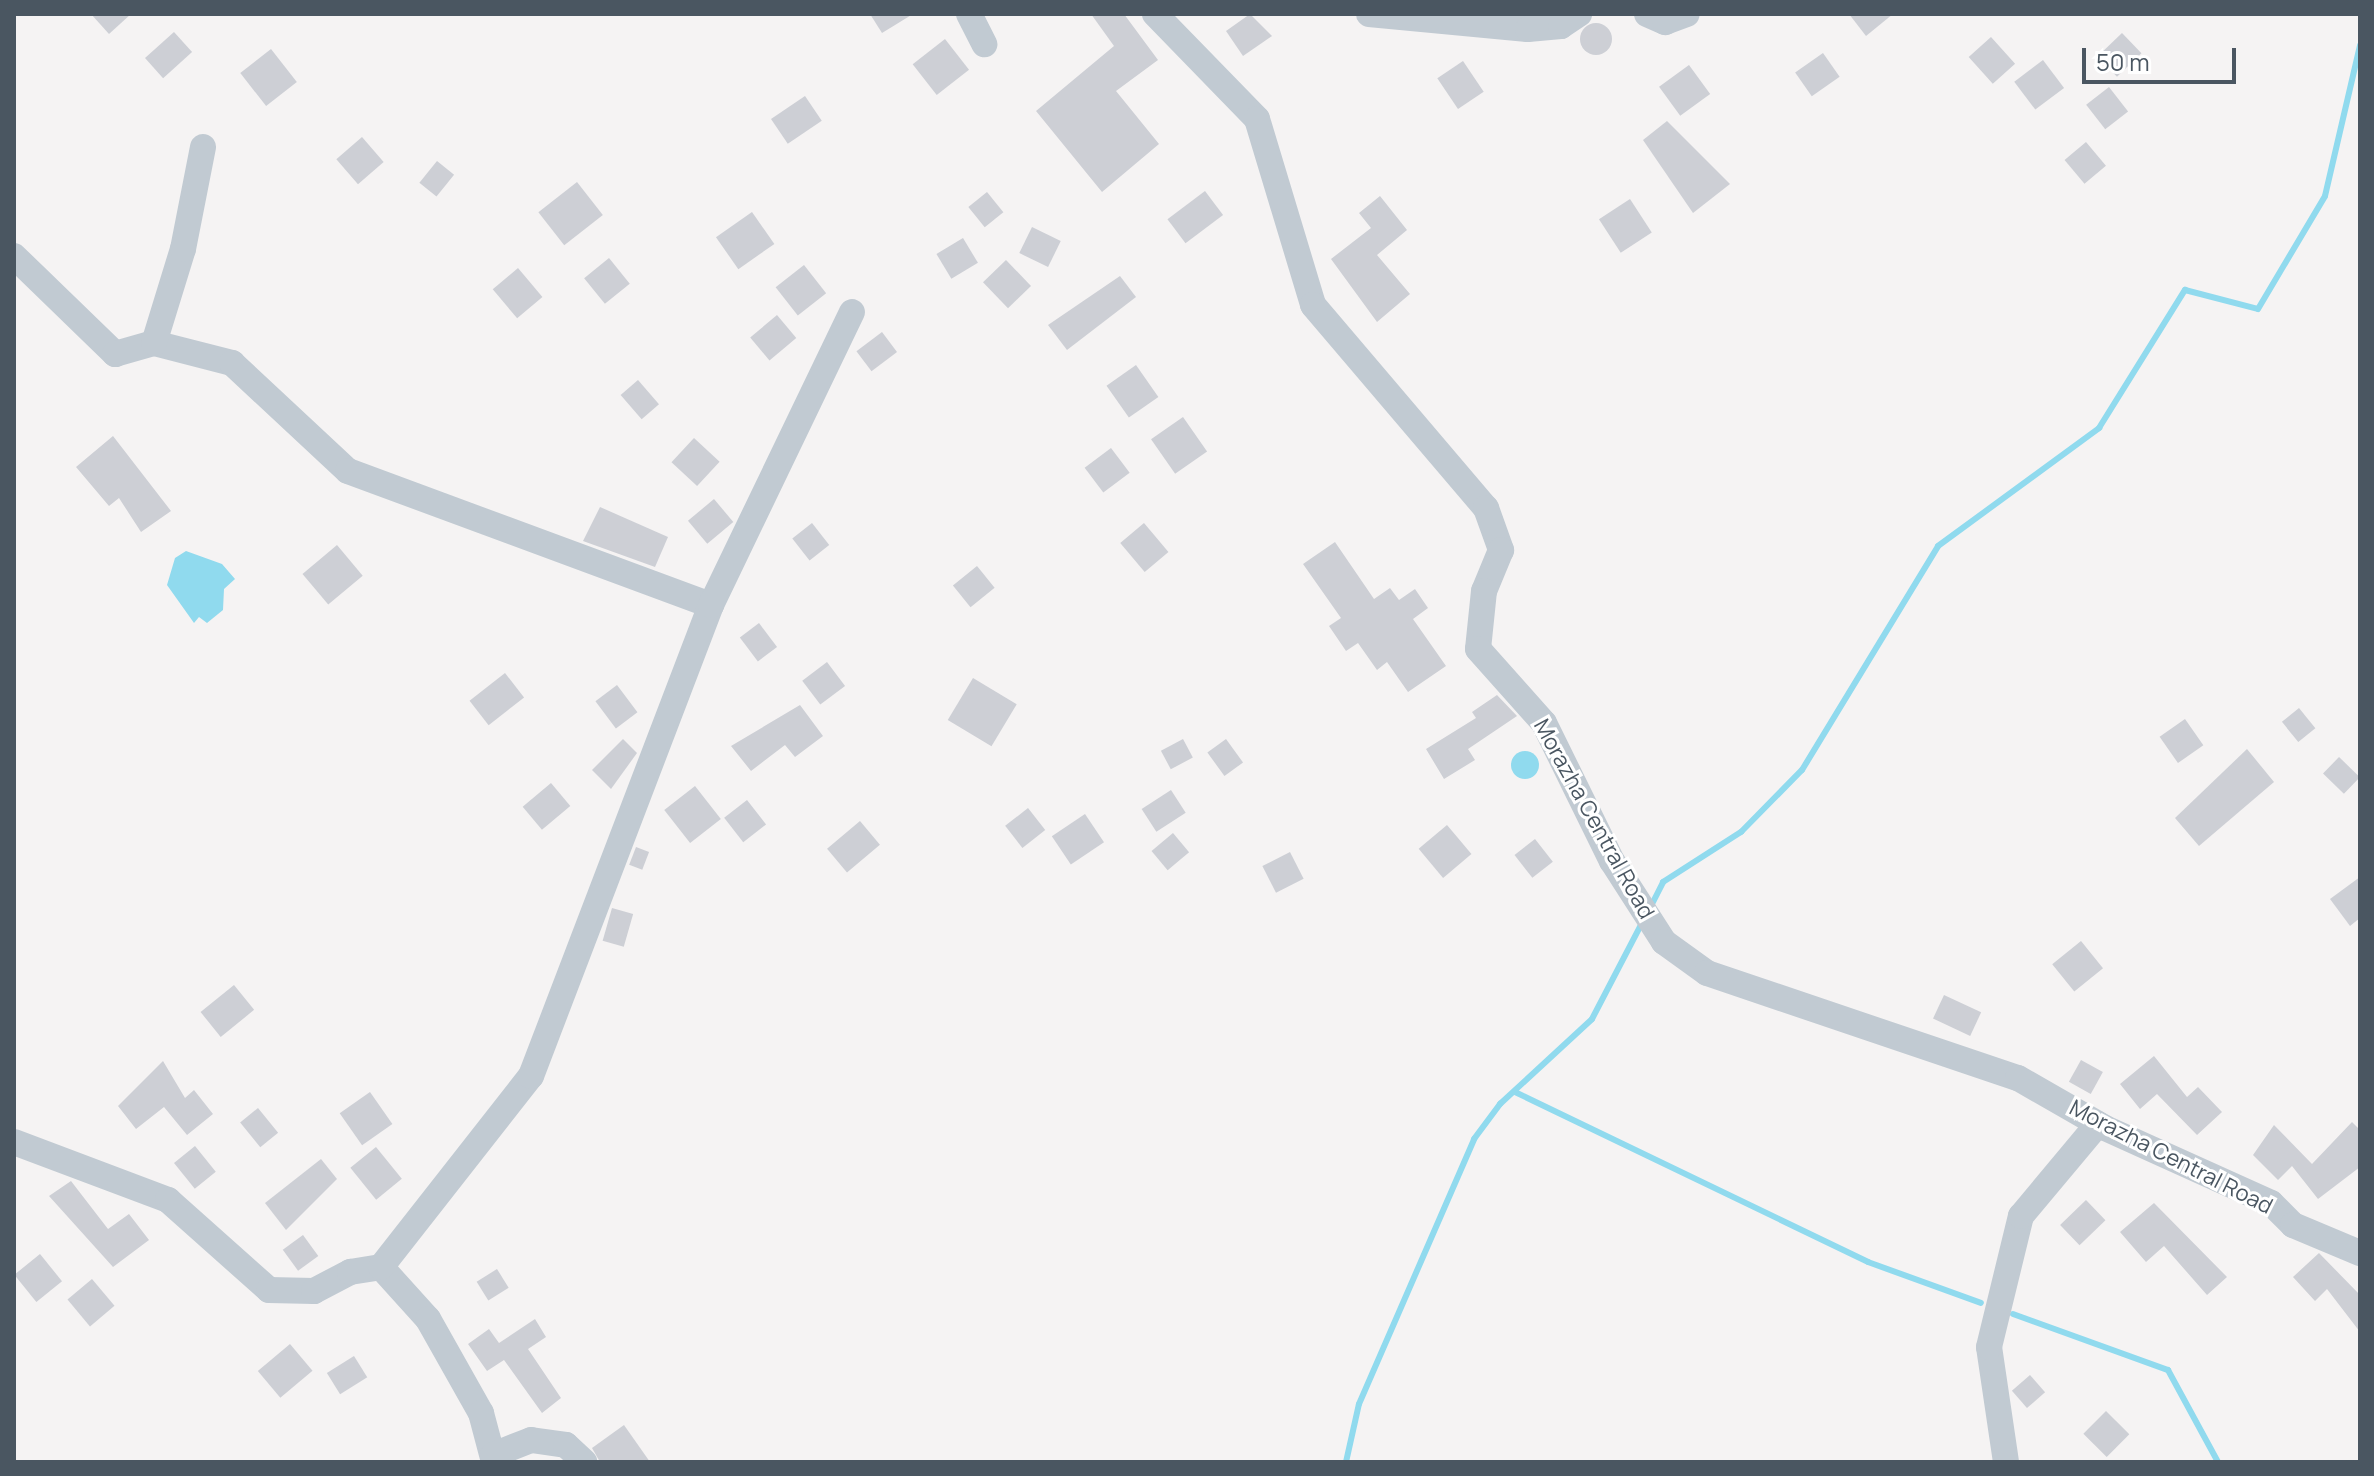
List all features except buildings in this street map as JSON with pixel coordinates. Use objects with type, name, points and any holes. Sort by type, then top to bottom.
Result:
[{"type":"street","points":[[969,14],[984,44]]},
{"type":"street","name":"Morazha Central Road","points":[[1155,14],[1257,119],[1304,258],[1313,305],[1486,508],[1501,550],[1484,591],[1478,649],[1544,723],[1612,861],[1664,942],[1707,973],[2018,1078],[2098,1124],[2360,1253]]},
{"type":"street","points":[[1369,14],[1528,29],[1561,26],[1579,14]]},
{"type":"street","points":[[1647,14],[1665,22],[1687,14]]},
{"type":"street","points":[[154,343],[183,249],[203,147]]},
{"type":"street","points":[[14,256],[115,354],[154,343],[232,363],[348,471],[711,605]]},
{"type":"street","points":[[14,1142],[168,1200],[269,1290],[314,1291],[350,1272],[381,1267],[531,1076],[711,605],[852,312]]},
{"type":"street","points":[[2006,1462],[1989,1347],[2009,1260],[2021,1216],[2098,1124]]},
{"type":"street","points":[[381,1267],[428,1319],[481,1413],[494,1458],[531,1440],[566,1445],[584,1462]]},
{"type":"water","points":[[186,551],[222,564],[235,579],[224,589],[223,610],[207,623],[199,617],[194,623],[167,585],[175,558]]},
{"type":"water","points":[[1525,751],[1535,755],[1539,765],[1535,775],[1525,779],[1515,775],[1511,765],[1515,755]]},
{"type":"waterway","points":[[1651,906],[1663,882],[1741,832],[1802,770],[1938,546],[2099,428],[2185,290],[2258,309],[2325,196],[2360,45]]},
{"type":"waterway","points":[[1346,1462],[1359,1404],[1474,1139],[1500,1104],[1592,1019],[1642,923]]},
{"type":"waterway","points":[[1515,1092],[1868,1262],[1981,1303]]},
{"type":"waterway","points":[[2013,1314],[2168,1370],[2218,1462]]}]
